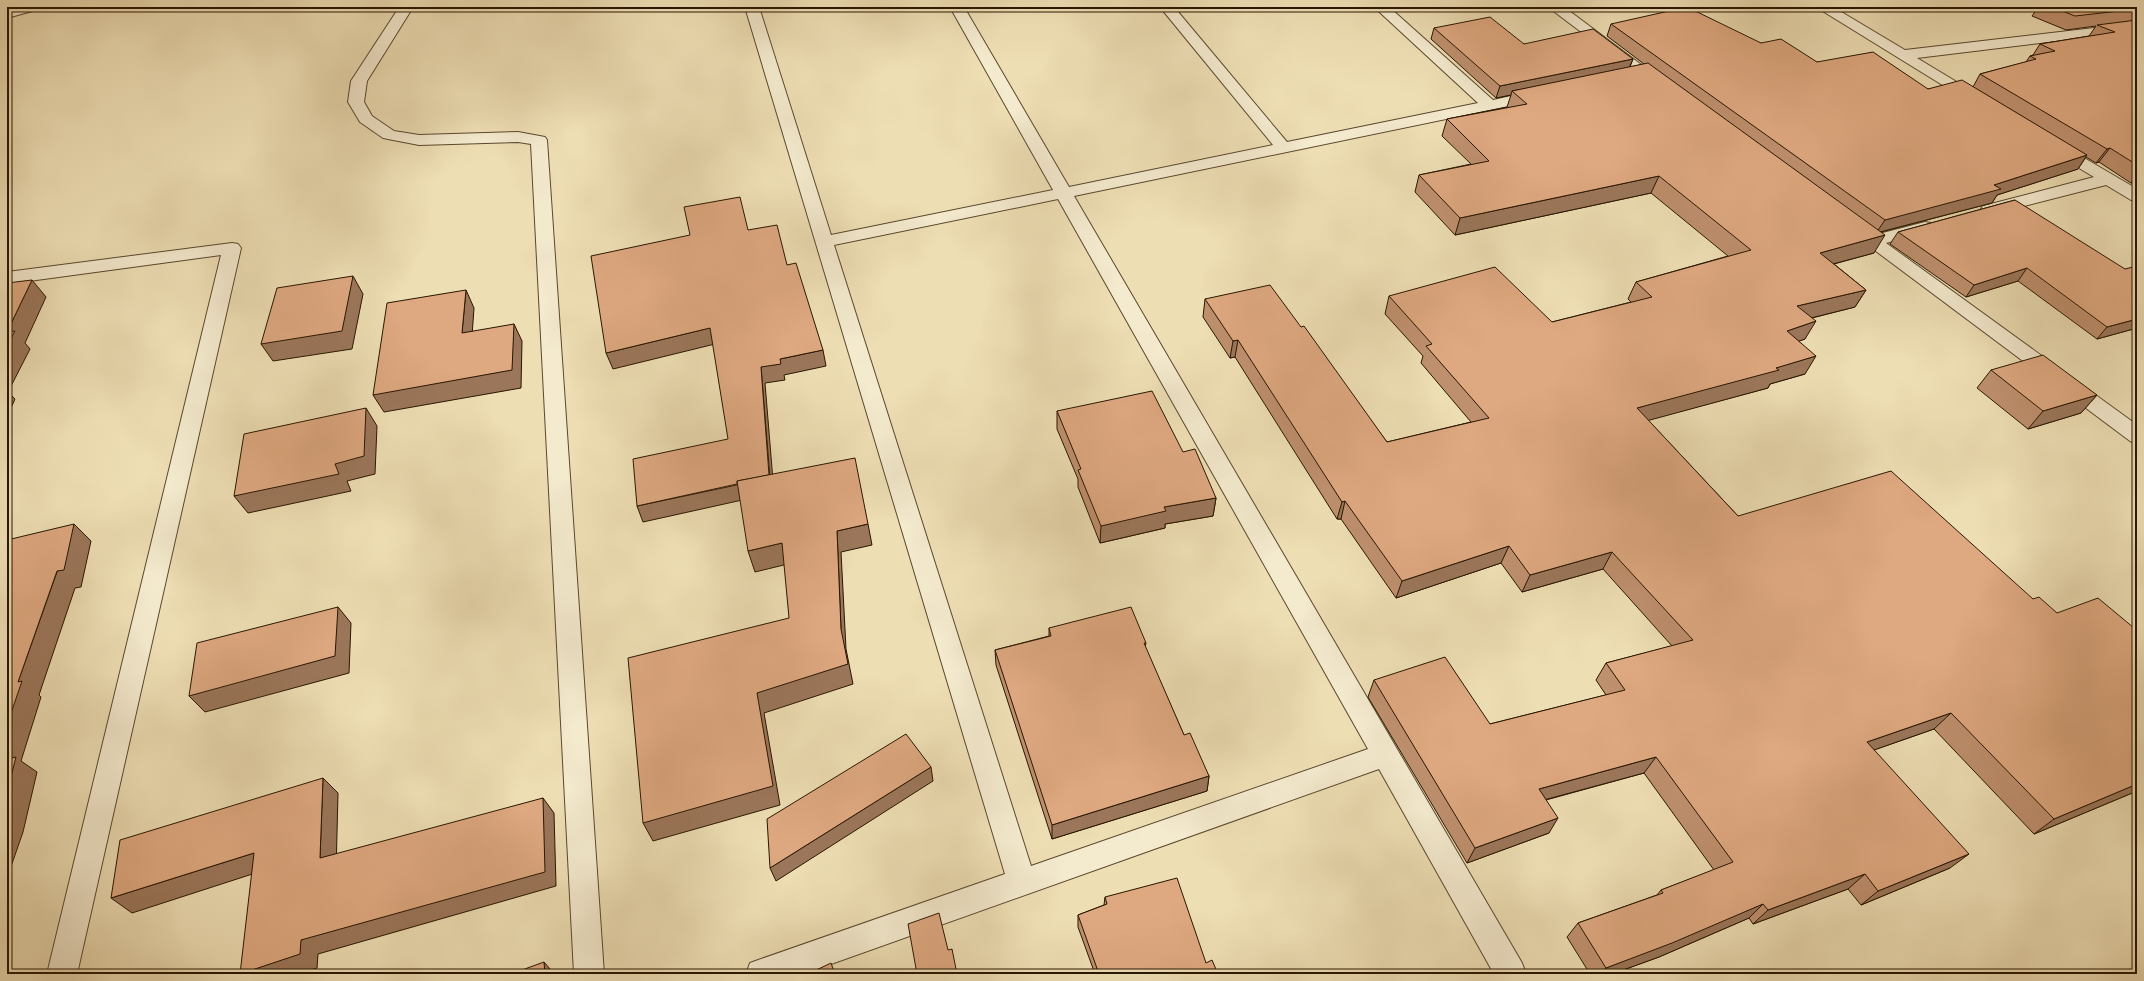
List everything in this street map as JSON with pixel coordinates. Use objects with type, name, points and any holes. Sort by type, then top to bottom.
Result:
[{"type":"street","points":[[7,14],[31,7]]},
{"type":"street","points":[[752,7],[1022,882]]},
{"type":"street","points":[[957,7],[1511,974]]},
{"type":"street","points":[[1167,7],[1283,147]]},
{"type":"street","points":[[1381,7],[1490,105]]},
{"type":"street","points":[[1555,7],[1670,92]]},
{"type":"street","points":[[1823,7],[1985,105]]},
{"type":"street","points":[[403,12],[360,81],[356,102],[366,119],[389,135],[419,140],[518,137],[539,140],[589,974]]},
{"type":"street","points":[[1903,56],[2137,27]]},
{"type":"street","points":[[1622,78],[1645,73]]},
{"type":"street","points":[[824,242],[1552,92]]},
{"type":"street","points":[[2046,142],[2107,179],[2133,192]]},
{"type":"street","points":[[1970,215],[2107,179]]},
{"type":"street","points":[[1840,217],[2137,436]]},
{"type":"street","points":[[1872,240],[1940,223]]},
{"type":"street","points":[[7,278],[232,248],[62,974]]},
{"type":"street","points":[[761,974],[1385,755]]},
{"type":"building","points":[[1687,7],[1761,43],[1781,39],[1817,62],[1873,52],[1928,89],[1962,80],[2087,155],[1994,185],[2001,189],[1885,220],[1611,24]]},
{"type":"building","points":[[2052,7],[2137,7],[2137,9],[2075,16]]},
{"type":"building","points":[[1490,17],[1524,44],[1593,29],[1633,59],[1500,86],[1434,28]]},
{"type":"building","points":[[2137,20],[2137,165],[2110,148],[2107,149],[1980,74],[2036,59],[2030,56],[2055,51],[2040,44],[2115,32],[2097,25]]},
{"type":"building","points":[[1648,63],[1885,235],[1820,253],[1866,290],[1797,306],[1816,321],[1787,331],[1816,356],[1776,368],[1779,370],[1637,408],[1738,516],[1891,471],[2033,599],[2039,597],[2057,613],[2098,598],[2134,628],[2137,626],[2137,784],[2054,819],[1951,713],[1867,742],[1969,854],[1878,891],[1865,874],[1768,910],[1763,904],[1672,943],[1606,968],[1578,923],[1663,893],[1661,890],[1733,862],[1656,757],[1539,789],[1558,818],[1475,848],[1374,680],[1445,657],[1490,724],[1625,690],[1606,663],[1693,640],[1612,552],[1530,575],[1509,546],[1402,581],[1345,501],[1342,502],[1238,340],[1233,341],[1205,299],[1270,285],[1301,327],[1304,326],[1387,442],[1489,418],[1426,346],[1432,344],[1389,296],[1495,267],[1552,322],[1652,297],[1636,282],[1751,250],[1659,176],[1460,218],[1419,175],[1489,161],[1447,119],[1527,104],[1512,91]]},
{"type":"building","points":[[740,197],[748,230],[777,225],[787,265],[796,263],[823,350],[780,359],[781,364],[761,367],[769,475],[737,481],[737,484],[637,506],[633,459],[728,439],[710,328],[606,353],[591,256],[690,235],[684,207]]},
{"type":"building","points":[[2015,200],[2125,269],[2137,266],[2137,319],[2107,327],[2027,268],[1974,285],[1898,232]]},
{"type":"building","points":[[353,276],[342,331],[261,344],[277,288]]},
{"type":"building","points":[[32,280],[7,332],[7,283]]},
{"type":"building","points":[[466,290],[462,333],[514,324],[512,370],[373,395],[387,303]]},
{"type":"building","points":[[15,331],[7,346],[7,332]]},
{"type":"building","points":[[2043,355],[2097,395],[2043,411],[1991,370]]},
{"type":"building","points":[[1152,391],[1183,452],[1195,449],[1216,498],[1164,507],[1166,511],[1101,526],[1078,470],[1081,469],[1057,411]]},
{"type":"building","points":[[366,408],[364,456],[335,464],[339,474],[234,496],[244,434]]},
{"type":"building","points":[[855,458],[868,524],[837,531],[841,629],[848,664],[757,693],[773,786],[643,823],[628,658],[789,618],[782,543],[748,551],[737,481]]},
{"type":"building","points":[[74,524],[64,570],[57,571],[18,682],[22,681],[7,725],[7,540]]},
{"type":"building","points":[[338,607],[335,656],[189,696],[197,643]]},
{"type":"building","points":[[1131,607],[1146,643],[1144,643],[1184,735],[1190,733],[1209,776],[1052,825],[995,650],[1051,636],[1049,628]]},
{"type":"building","points":[[906,734],[931,767],[770,868],[767,819]]},
{"type":"building","points":[[16,757],[7,793],[7,759]]},
{"type":"building","points":[[323,778],[320,858],[543,798],[545,872],[301,940],[300,954],[240,974],[254,853],[111,898],[120,840]]},
{"type":"building","points":[[1177,878],[1206,963],[1212,960],[1218,974],[1099,974],[1078,915],[1107,904],[1105,897]]},
{"type":"building","points":[[939,913],[948,950],[952,949],[957,974],[917,974],[908,924]]},
{"type":"building","points":[[544,962],[545,974],[511,974]]},
{"type":"building","points":[[831,963],[835,974],[808,974]]}]
